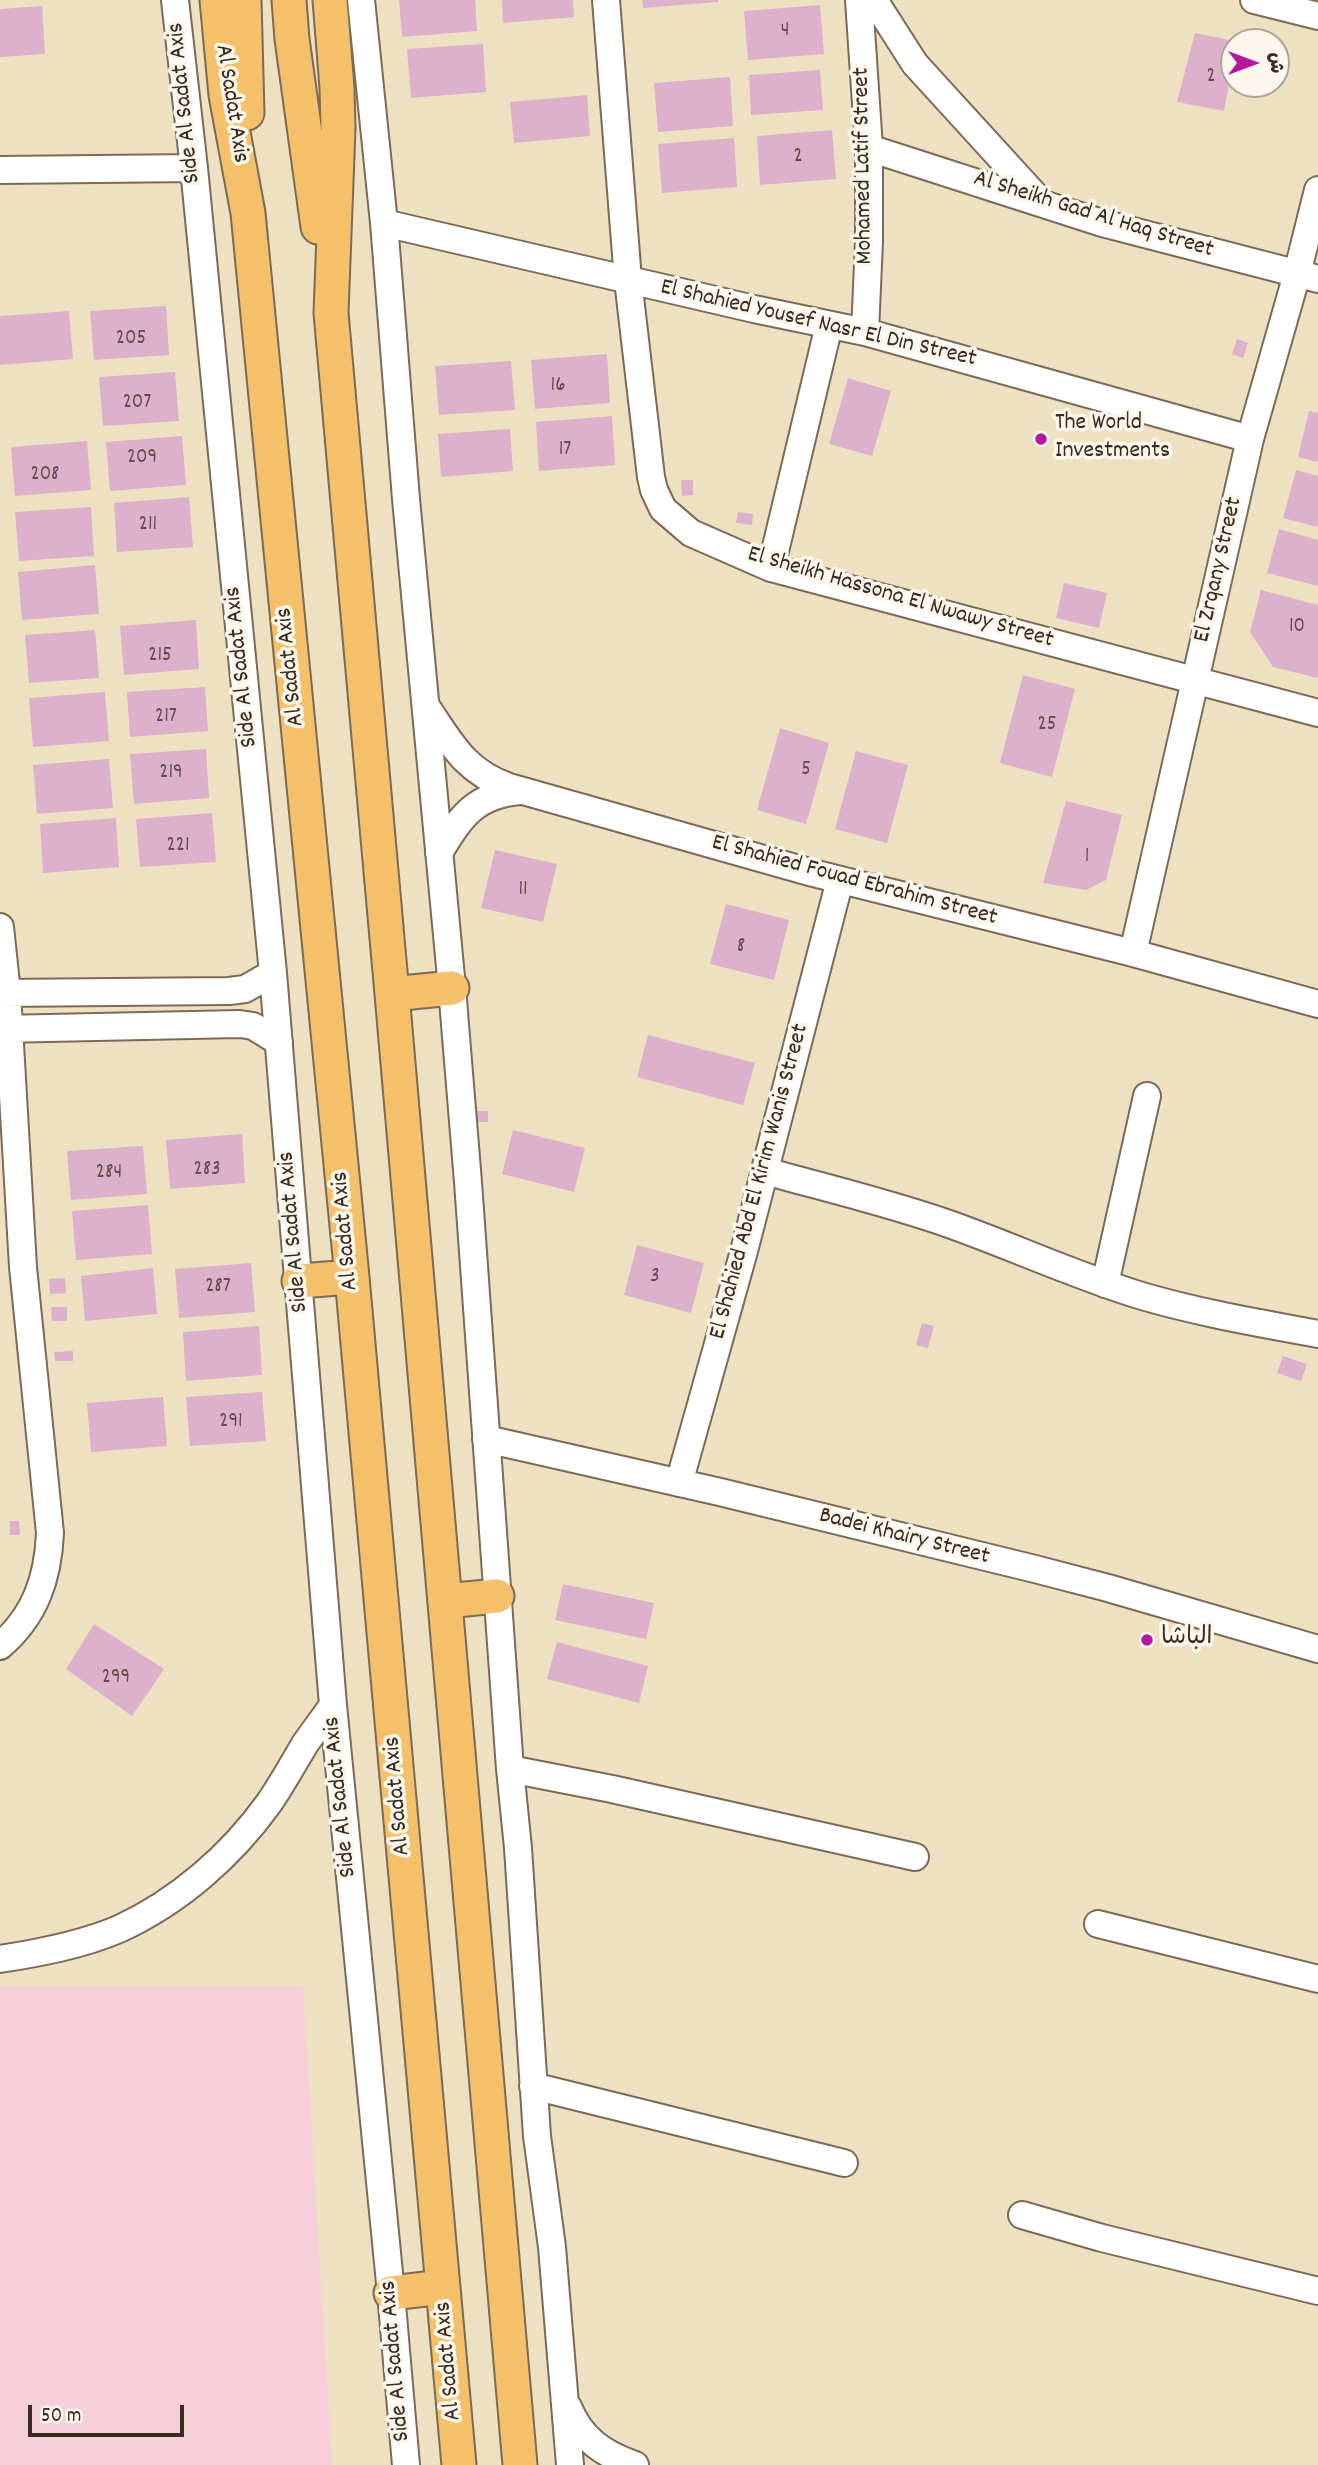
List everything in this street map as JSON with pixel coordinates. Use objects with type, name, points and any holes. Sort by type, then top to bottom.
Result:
[{"type":"main road","name":"Al Sadat Axis","points":[[217,0],[226,95],[248,213],[352,1277],[459,2465]]},
{"type":"main road","points":[[244,0],[248,213]]},
{"type":"main road","points":[[289,0],[292,39],[331,313],[393,994],[520,2465]]},
{"type":"main road","points":[[330,0],[338,128],[331,313]]},
{"type":"main road","points":[[393,994],[452,988]]},
{"type":"main road","points":[[299,1281],[352,1277]]},
{"type":"main road","points":[[444,1601],[497,1596]]},
{"type":"main road","points":[[391,2293],[443,2287]]},
{"type":"street","name":"Side Al Sadat Axis","points":[[175,0],[273,973],[333,1705],[406,2465]]},
{"type":"street","points":[[361,0],[384,223],[404,485],[452,988],[518,1848],[533,2086],[552,2247],[570,2465]]},
{"type":"street","name":"El Sheikh Hassona El Nwawy Street","points":[[606,0],[628,280],[651,477],[663,509],[691,533],[771,568],[1318,713]]},
{"type":"street","name":"Mohamed Latif Street","points":[[859,0],[869,148],[865,332]]},
{"type":"street","points":[[874,0],[915,64],[1041,202]]},
{"type":"street","points":[[1254,0],[1318,16]]},
{"type":"street","name":"Al Sheikh Gad Al Haq Street","points":[[869,148],[1102,222],[1308,277]]},
{"type":"street","points":[[0,170],[194,168]]},
{"type":"street","name":"El Zrqany Street","points":[[1133,953],[1250,439],[1308,277],[1318,190]]},
{"type":"street","name":"El Shahied Yousef Nasr El Din Street","points":[[384,223],[865,332],[1250,439]]},
{"type":"street","points":[[771,568],[829,325]]},
{"type":"street","name":"El Shahied Fouad Ebrahim Street","points":[[425,704],[467,764],[483,776],[522,791],[840,880],[1133,953],[1318,1004]]},
{"type":"street","points":[[439,853],[456,825],[479,803],[503,793],[522,791]]},
{"type":"street","name":"El Shahied Abd El Kirim Wanis Street","points":[[679,1483],[765,1171],[840,880]]},
{"type":"street","points":[[0,927],[12,1268],[50,1533],[49,1553],[39,1596],[25,1620],[0,1646]]},
{"type":"street","points":[[4,993],[229,991],[245,989],[273,973]]},
{"type":"street","points":[[4,1029],[240,1024],[253,1026],[279,1042]]},
{"type":"street","points":[[1105,1284],[1147,1096]]},
{"type":"street","points":[[765,1171],[944,1222],[1144,1297],[1236,1320],[1318,1334]]},
{"type":"street","name":"Badei Khairy Street","points":[[486,1439],[679,1483],[1108,1588],[1318,1649]]},
{"type":"street","points":[[0,1959],[93,1938],[118,1929],[150,1913],[186,1887],[218,1862],[245,1833],[333,1705]]},
{"type":"street","points":[[510,1769],[612,1789],[915,1857]]},
{"type":"street","points":[[1098,1924],[1318,1979]]},
{"type":"street","points":[[533,2086],[844,2163]]},
{"type":"street","points":[[1022,2215],[1102,2238],[1318,2291]]},
{"type":"street","points":[[564,2397],[576,2425],[596,2447],[635,2465]]},
{"type":"shaded area","points":[[0,1986],[303,1986],[332,2465],[0,2465]]},
{"type":"building","points":[[399,0],[475,0],[477,31],[402,37]]},
{"type":"building","points":[[502,0],[573,0],[574,17],[503,23]]},
{"type":"building","points":[[642,0],[718,0],[718,2],[643,8]]},
{"type":"building","points":[[820,5],[824,54],[748,60],[744,11]]},
{"type":"building","points":[[42,6],[45,54],[0,57],[0,9]]},
{"type":"building","points":[[1195,33],[1220,38],[1220,98],[1226,98],[1224,111],[1177,102]]},
{"type":"building","points":[[483,44],[486,92],[411,98],[407,49]]},
{"type":"building","points":[[820,70],[823,110],[751,115],[749,75]]},
{"type":"building","points":[[730,77],[733,126],[658,132],[654,83]]},
{"type":"building","points":[[587,95],[590,136],[514,143],[510,102]]},
{"type":"building","points":[[832,130],[836,179],[760,185],[757,136]]},
{"type":"building","points":[[734,138],[737,187],[662,193],[658,144]]},
{"type":"building","points":[[166,306],[169,355],[94,360],[90,311]]},
{"type":"building","points":[[69,311],[73,359],[0,365],[0,316]]},
{"type":"building","points":[[1237,339],[1248,343],[1243,358],[1232,354]]},
{"type":"building","points":[[607,354],[610,403],[535,409],[531,360]]},
{"type":"building","points":[[511,361],[515,410],[439,415],[435,366]]},
{"type":"building","points":[[175,372],[179,421],[103,426],[99,377]]},
{"type":"building","points":[[848,378],[891,391],[872,456],[829,444]]},
{"type":"building","points":[[1309,411],[1318,413],[1318,462],[1298,457]]},
{"type":"building","points":[[612,416],[615,465],[539,471],[536,422]]},
{"type":"building","points":[[510,429],[513,471],[441,477],[438,434]]},
{"type":"building","points":[[182,436],[186,485],[110,491],[106,442]]},
{"type":"building","points":[[87,441],[91,490],[15,496],[11,447]]},
{"type":"building","points":[[1296,470],[1318,476],[1318,527],[1283,518]]},
{"type":"building","points":[[681,480],[693,480],[693,495],[682,496]]},
{"type":"building","points":[[189,497],[193,547],[117,552],[114,503]]},
{"type":"building","points":[[91,507],[94,556],[19,561],[15,512]]},
{"type":"building","points":[[738,512],[753,514],[752,525],[736,523]]},
{"type":"building","points":[[1279,529],[1318,540],[1318,586],[1267,573]]},
{"type":"building","points":[[95,565],[99,614],[22,620],[18,572]]},
{"type":"building","points":[[1064,583],[1107,593],[1099,628],[1056,618]]},
{"type":"building","points":[[1261,590],[1318,605],[1318,678],[1273,667],[1250,632]]},
{"type":"building","points":[[196,620],[199,669],[124,675],[120,626]]},
{"type":"building","points":[[95,630],[99,678],[29,683],[25,635]]},
{"type":"building","points":[[1023,675],[1075,689],[1052,777],[1000,763]]},
{"type":"building","points":[[205,687],[208,731],[130,737],[127,692]]},
{"type":"building","points":[[105,692],[109,741],[33,747],[29,698]]},
{"type":"building","points":[[780,728],[829,743],[806,824],[757,810]]},
{"type":"building","points":[[206,749],[209,798],[134,804],[130,754]]},
{"type":"building","points":[[856,751],[908,765],[887,843],[835,829]]},
{"type":"building","points":[[109,759],[113,808],[37,814],[33,765]]},
{"type":"building","points":[[1066,801],[1122,815],[1106,880],[1086,890],[1043,883]]},
{"type":"building","points":[[212,813],[216,862],[140,867],[136,819]]},
{"type":"building","points":[[116,818],[119,867],[43,873],[40,824]]},
{"type":"building","points":[[495,850],[557,864],[543,922],[481,908]]},
{"type":"building","points":[[726,904],[789,920],[774,980],[710,964]]},
{"type":"building","points":[[648,1035],[755,1063],[743,1105],[637,1077]]},
{"type":"building","points":[[475,1111],[488,1111],[488,1122],[475,1122]]},
{"type":"building","points":[[513,1130],[585,1148],[574,1192],[502,1174]]},
{"type":"building","points":[[242,1134],[245,1183],[170,1189],[166,1140]]},
{"type":"building","points":[[143,1146],[147,1194],[71,1200],[67,1151]]},
{"type":"building","points":[[148,1205],[152,1254],[76,1260],[72,1211]]},
{"type":"building","points":[[637,1245],[704,1263],[691,1313],[624,1295]]},
{"type":"building","points":[[251,1263],[255,1312],[179,1318],[175,1269]]},
{"type":"building","points":[[153,1268],[157,1314],[85,1321],[81,1276]]},
{"type":"building","points":[[65,1278],[66,1293],[50,1294],[49,1279]]},
{"type":"building","points":[[51,1307],[67,1307],[67,1321],[52,1321]]},
{"type":"building","points":[[922,1323],[934,1326],[928,1348],[916,1345]]},
{"type":"building","points":[[259,1326],[262,1375],[186,1381],[183,1332]]},
{"type":"building","points":[[73,1351],[73,1361],[55,1361],[54,1352]]},
{"type":"building","points":[[1283,1356],[1307,1364],[1301,1381],[1277,1373]]},
{"type":"building","points":[[262,1392],[266,1441],[190,1446],[186,1397]]},
{"type":"building","points":[[163,1397],[167,1446],[91,1452],[87,1403]]},
{"type":"building","points":[[10,1521],[19,1521],[20,1535],[10,1535]]},
{"type":"building","points":[[563,1584],[654,1603],[646,1639],[555,1620]]},
{"type":"building","points":[[94,1624],[164,1669],[132,1716],[66,1669]]},
{"type":"building","points":[[557,1642],[648,1666],[639,1703],[547,1679]]},
{"type":"place","name":"The World Investments","points":[[1041,439]]},
{"type":"place","name":"الباشا","points":[[1147,1640]]}]
